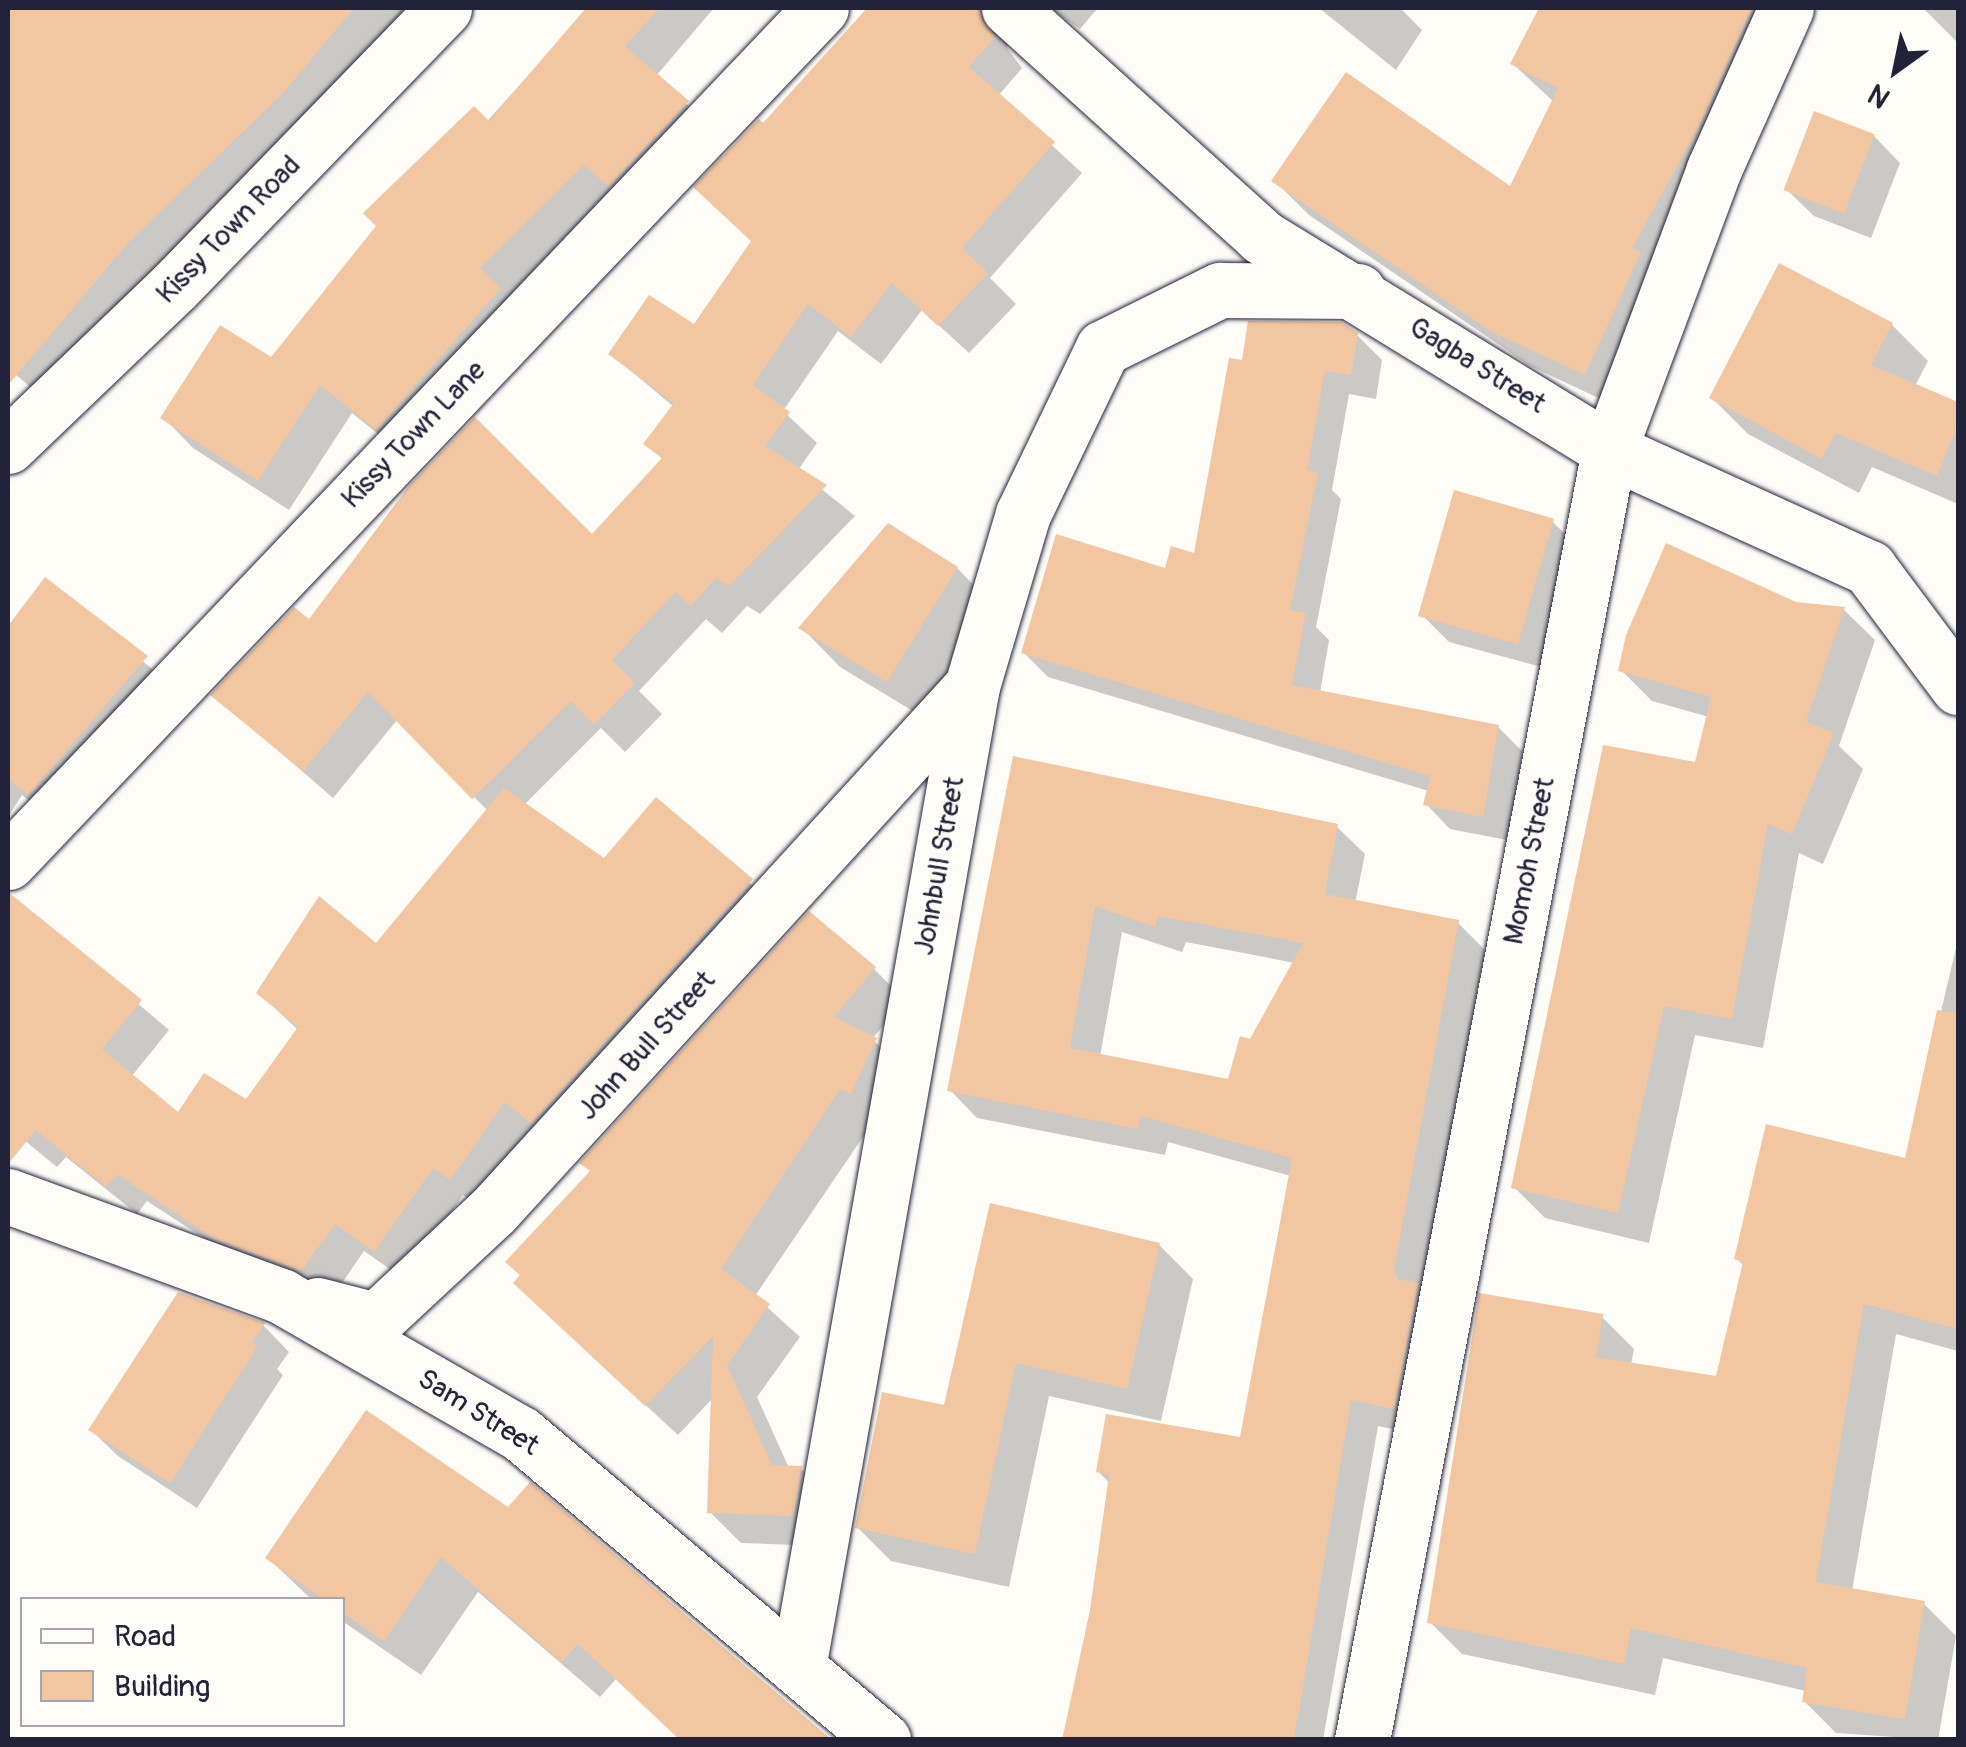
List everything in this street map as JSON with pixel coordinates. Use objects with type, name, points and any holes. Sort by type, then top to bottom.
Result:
[{"type":"street","name":"Kissy Town Road","points":[[8,446],[174,287],[444,8]]},
{"type":"street","name":"Kissy Town Lane","points":[[8,862],[821,8]]},
{"type":"street","name":"Gagba Street","points":[[1010,8],[1262,237],[1358,291],[1609,450],[1870,568],[1958,687]]},
{"type":"street","name":"Momoh Street","points":[[1362,1740],[1609,450],[1714,170],[1786,8]]},
{"type":"street","name":"Johnbull Street","points":[[798,1668],[972,686],[1024,514],[1103,348],[1220,290],[1358,291]]},
{"type":"street","name":"John Bull Street","points":[[281,1296],[376,1320],[571,1130],[972,686]]},
{"type":"street","name":"Sam Street","points":[[8,1196],[281,1296],[521,1434],[883,1740]]},
{"type":"building","points":[[8,8],[354,8],[283,93],[128,243],[8,385]]},
{"type":"building","points":[[586,8],[660,8],[625,46],[689,101],[608,186],[584,165],[480,268],[501,288],[376,430],[320,385],[258,481],[160,418],[220,325],[271,357],[376,226],[363,213],[474,106],[489,121]]},
{"type":"building","points":[[867,8],[979,8],[995,37],[969,67],[1055,142],[962,248],[988,273],[938,326],[892,283],[851,337],[808,304],[753,385],[790,412],[765,446],[827,485],[729,586],[716,578],[691,606],[675,592],[612,660],[635,683],[594,725],[571,701],[472,799],[368,692],[303,771],[210,695],[294,607],[309,619],[409,486],[475,417],[592,534],[662,458],[643,444],[674,403],[608,354],[649,295],[694,324],[751,241],[693,187],[759,119],[763,123]]},
{"type":"building","points":[[1539,8],[1752,8],[1698,128],[1632,248],[1641,252],[1585,375],[1492,332],[1271,181],[1346,72],[1510,186],[1558,88],[1510,64]]},
{"type":"building","points":[[1814,111],[1875,134],[1844,214],[1784,190]]},
{"type":"building","points":[[1779,263],[1893,323],[1871,365],[1958,402],[1958,425],[1937,476],[1836,433],[1822,459],[1709,398]]},
{"type":"building","points":[[1248,321],[1341,322],[1358,333],[1351,375],[1325,371],[1307,470],[1318,472],[1290,610],[1306,613],[1292,685],[1499,725],[1483,817],[1423,805],[1430,776],[1021,653],[1056,534],[1165,568],[1171,546],[1194,553],[1229,358],[1242,360]]},
{"type":"building","points":[[1454,490],[1554,519],[1518,645],[1418,616]]},
{"type":"building","points":[[888,523],[958,567],[887,682],[798,628]]},
{"type":"building","points":[[1666,543],[1796,602],[1845,607],[1806,722],[1834,733],[1792,834],[1768,824],[1732,1019],[1664,1006],[1618,1213],[1511,1188],[1603,745],[1695,762],[1711,697],[1618,671],[1626,635]]},
{"type":"building","points":[[45,577],[148,656],[28,795],[8,779],[8,626]]},
{"type":"building","points":[[1013,756],[1338,824],[1325,894],[1459,920],[1394,1270],[1398,1279],[1418,1283],[1394,1409],[1351,1400],[1294,1740],[1062,1740],[1090,1610],[1109,1475],[1096,1472],[1106,1414],[1240,1437],[1292,1158],[1141,1116],[1138,1129],[947,1091]],"holes":[[[1095,906],[1155,927],[1158,916],[1303,943],[1250,1039],[1240,1036],[1228,1079],[1070,1048]]]},
{"type":"building","points":[[504,788],[604,858],[656,797],[753,879],[531,1123],[505,1102],[450,1180],[433,1168],[374,1252],[335,1224],[301,1271],[213,1238],[117,1174],[106,1187],[36,1130],[8,1164],[8,892],[142,1000],[102,1049],[178,1112],[204,1073],[246,1099],[298,1027],[256,993],[319,896],[376,943]]},
{"type":"building","points":[[809,911],[876,967],[834,1017],[877,1038],[851,1094],[840,1089],[721,1269],[770,1304],[727,1365],[772,1465],[802,1466],[793,1516],[707,1513],[713,1336],[645,1406],[513,1283],[520,1275],[505,1262],[590,1171],[579,1163]]},
{"type":"building","points":[[1937,1010],[1958,1013],[1958,1329],[1864,1304],[1816,1582],[1925,1601],[1905,1719],[1802,1702],[1807,1668],[1631,1628],[1624,1664],[1427,1623],[1479,1293],[1603,1314],[1596,1357],[1716,1376],[1743,1262],[1734,1259],[1766,1124],[1905,1158]]},
{"type":"building","points":[[990,1203],[1160,1243],[1127,1389],[1016,1363],[975,1554],[855,1528],[882,1392],[944,1405]]},
{"type":"building","points":[[178,1292],[265,1323],[252,1342],[258,1346],[170,1483],[88,1430]]},
{"type":"building","points":[[366,1410],[508,1507],[530,1482],[832,1740],[680,1740],[578,1644],[562,1662],[441,1557],[384,1641],[345,1614],[345,1597],[320,1597],[265,1558]]}]
